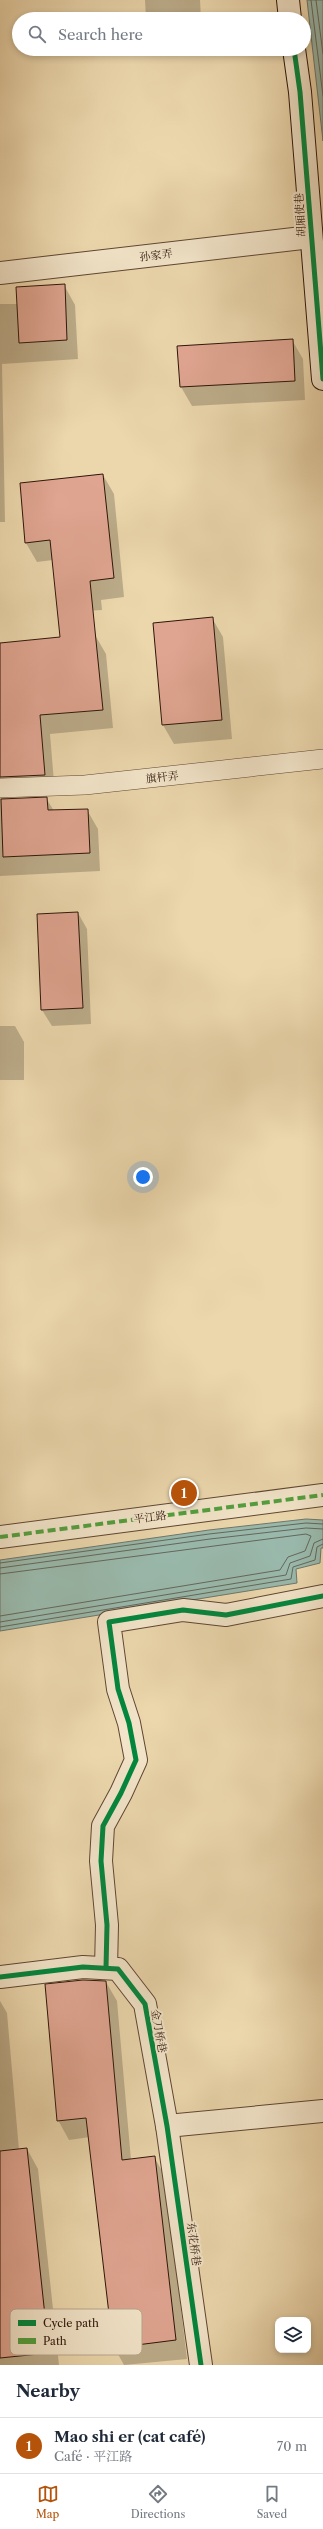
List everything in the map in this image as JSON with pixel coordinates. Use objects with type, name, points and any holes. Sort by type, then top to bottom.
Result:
[{"type":"street","points":[[288,0],[289,12]]},
{"type":"street","name":"胡厢使巷","points":[[295,56],[300,92],[323,379]]},
{"type":"street","name":"孙家弄","points":[[0,273],[311,237]]},
{"type":"street","name":"平江路","points":[[0,1537],[323,1495]]},
{"type":"street","points":[[106,1968],[107,1925],[101,1861],[103,1826],[121,1793],[136,1760],[129,1723],[118,1689],[109,1622],[183,1610],[226,1615],[323,1596]]},
{"type":"street","name":"金刀桥巷","points":[[0,1977],[83,1967],[118,1969],[144,2004],[167,2126]]},
{"type":"street","points":[[167,2126],[323,2111]]},
{"type":"street","name":"东花桥巷","points":[[167,2126],[201,2365]]},
{"type":"lane","name":"旗杆弄","points":[[0,788],[85,785],[323,759]]},
{"type":"water","points":[[307,0],[323,0],[323,141],[311,35],[311,12],[308,12]]},
{"type":"water","points":[[306,1519],[323,1520],[323,1548],[321,1548],[320,1563],[296,1569],[297,1583],[0,1631],[0,1560],[209,1530]]},
{"type":"building","points":[[65,284],[67,340],[19,343],[16,287]]},
{"type":"building","points":[[293,339],[295,381],[180,387],[177,346]]},
{"type":"building","points":[[103,474],[114,578],[90,581],[103,710],[40,715],[45,775],[0,777],[0,643],[60,637],[50,540],[25,543],[20,483]]},
{"type":"building","points":[[213,617],[222,720],[162,725],[153,623]]},
{"type":"building","points":[[47,797],[48,810],[88,809],[90,853],[3,857],[1,799]]},
{"type":"building","points":[[78,912],[83,1008],[41,1010],[37,914]]},
{"type":"building","points":[[83,1980],[106,1981],[122,2160],[155,2156],[176,2340],[142,2344],[142,2309],[108,2309],[86,2118],[57,2121],[45,1984]]},
{"type":"building","points":[[27,2148],[44,2309],[10,2309],[10,2355],[29,2355],[0,2358],[0,2151]]},
{"type":"marked path","points":[[0,1537],[323,1495]]},
{"type":"cycle path","points":[[295,56],[300,92],[323,379]]},
{"type":"cycle path","points":[[106,1968],[107,1925],[101,1861],[103,1826],[121,1793],[136,1760],[129,1723],[118,1689],[109,1622],[183,1610],[226,1615],[323,1596]]},
{"type":"cycle path","points":[[0,1977],[83,1967],[118,1969],[145,2004],[167,2126],[201,2365]]},
{"type":"place","name":"Mao shi er (cat café)","points":[[184,1493]]}]
